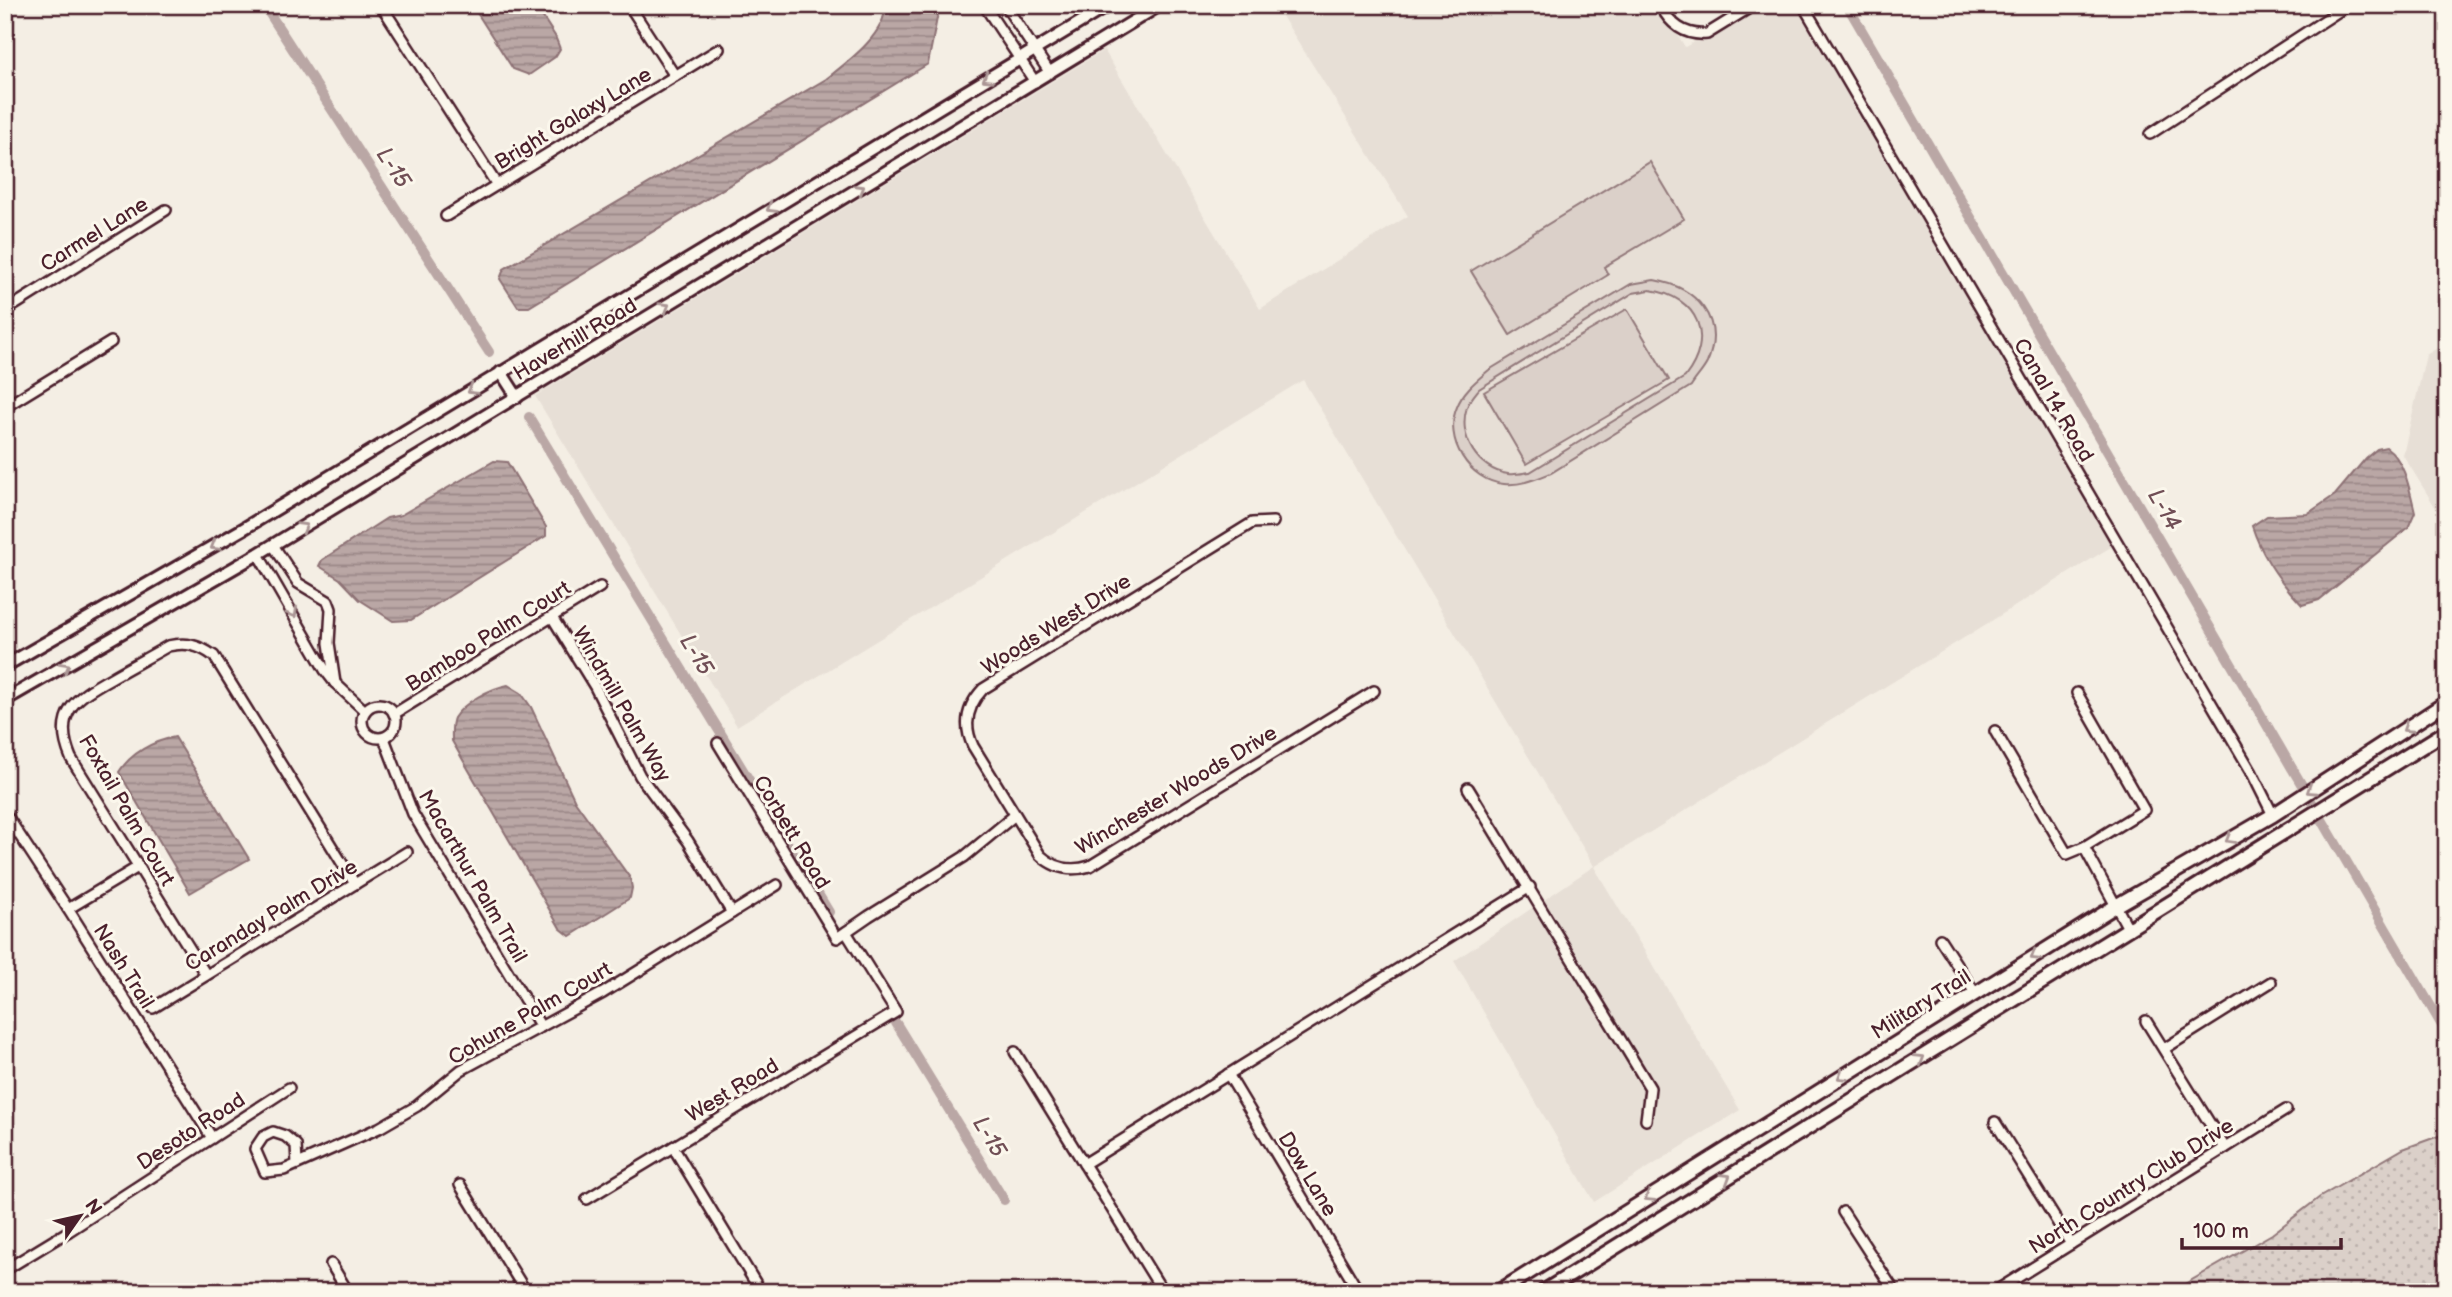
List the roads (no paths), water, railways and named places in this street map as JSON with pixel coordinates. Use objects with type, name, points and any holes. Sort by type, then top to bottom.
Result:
[{"type":"main road","name":"Military Trail","points":[[1498,1292],[1975,993],[2273,815],[2447,702]]},
{"type":"main road","points":[[1544,1292],[2447,731]]},
{"type":"street","points":[[381,5],[497,185]]},
{"type":"street","points":[[629,5],[675,76]]},
{"type":"street","points":[[984,5],[1035,82]]},
{"type":"street","points":[[1004,5],[1050,74]]},
{"type":"street","name":"Haverhill Road","points":[[5,666],[243,529],[1109,5]]},
{"type":"street","name":"Haverhill Road","points":[[5,700],[273,545],[1160,5]]},
{"type":"street","points":[[1660,5],[1668,20],[1679,28],[1699,35],[1707,34],[1754,5]]},
{"type":"street","name":"Canal 14 Road","points":[[1803,5],[2251,771],[2273,815]]},
{"type":"street","points":[[2150,135],[2348,5]]},
{"type":"street","name":"Bright Galaxy Lane","points":[[446,216],[719,49]]},
{"type":"street","name":"Carmel Lane","points":[[5,311],[166,210]]},
{"type":"street","points":[[5,407],[111,342]]},
{"type":"street","points":[[501,372],[517,397]]},
{"type":"street","name":"Woods West Drive","points":[[1015,815],[970,738],[968,715],[978,695],[1252,523],[1273,522]]},
{"type":"street","points":[[273,545],[298,583],[328,601],[331,609],[329,643],[335,682]]},
{"type":"street","points":[[258,554],[325,670],[365,711]]},
{"type":"street","name":"Bamboo Palm Court","points":[[394,714],[600,587]]},
{"type":"street","name":"Windmill Palm Way","points":[[552,617],[594,687],[640,776],[688,842],[732,914]]},
{"type":"street","name":"Foxtail Palm Court","points":[[206,975],[71,758],[64,741],[66,715],[78,697],[168,646],[193,645],[214,656],[355,884]]},
{"type":"street","name":"Winchester Woods Drive","points":[[1015,815],[1046,860],[1067,869],[1090,866],[1374,691]]},
{"type":"street","points":[[1995,731],[2067,854],[2084,847],[2144,810],[2077,693]]},
{"type":"street","points":[[386,706],[394,714],[394,728],[384,738],[372,737],[363,729],[362,716],[369,707],[386,706]]},
{"type":"street","name":"Macarthur Palm Trail","points":[[384,738],[413,814],[541,1027]]},
{"type":"street","name":"Corbett Road","points":[[718,743],[841,935],[895,1012]]},
{"type":"street","points":[[1468,788],[1650,1088],[1646,1120]]},
{"type":"street","name":"Nash Trail","points":[[5,813],[212,1138]]},
{"type":"street","points":[[841,935],[964,857],[1015,815]]},
{"type":"street","points":[[2084,847],[2129,930]]},
{"type":"street","name":"Caranday Palm Drive","points":[[153,1008],[407,852]]},
{"type":"street","points":[[68,909],[138,867]]},
{"type":"street","name":"Cohune Palm Court","points":[[297,1164],[296,1145],[285,1136],[273,1132],[262,1137],[254,1149],[265,1172],[284,1170],[379,1128],[417,1106],[461,1070],[603,993],[777,885]]},
{"type":"street","points":[[1084,1164],[1530,887]]},
{"type":"street","points":[[1940,939],[1975,993]]},
{"type":"street","points":[[2164,1049],[2271,982]]},
{"type":"street","name":"West Road","points":[[587,1199],[895,1012]]},
{"type":"street","points":[[2146,1021],[2225,1148]]},
{"type":"street","points":[[1015,1052],[1163,1292]]},
{"type":"street","name":"Dow Lane","points":[[1228,1074],[1359,1292]]},
{"type":"street","name":"Desoto Road","points":[[5,1270],[289,1088]]},
{"type":"street","name":"North Country Club Drive","points":[[1994,1292],[2286,1110]]},
{"type":"street","points":[[1995,1122],[2071,1244]]},
{"type":"street","points":[[673,1147],[761,1292]]},
{"type":"street","points":[[460,1185],[526,1292]]},
{"type":"street","points":[[1843,1212],[1895,1292]]},
{"type":"street","points":[[331,1264],[348,1292]]},
{"type":"waterway","name":"L-15","points":[[264,5],[489,352]]},
{"type":"waterway","name":"L-14","points":[[1847,5],[2447,1034]]},
{"type":"waterway","name":"L-15","points":[[529,417],[829,912]]},
{"type":"waterway","name":"L-15","points":[[896,1023],[1004,1200]]}]
